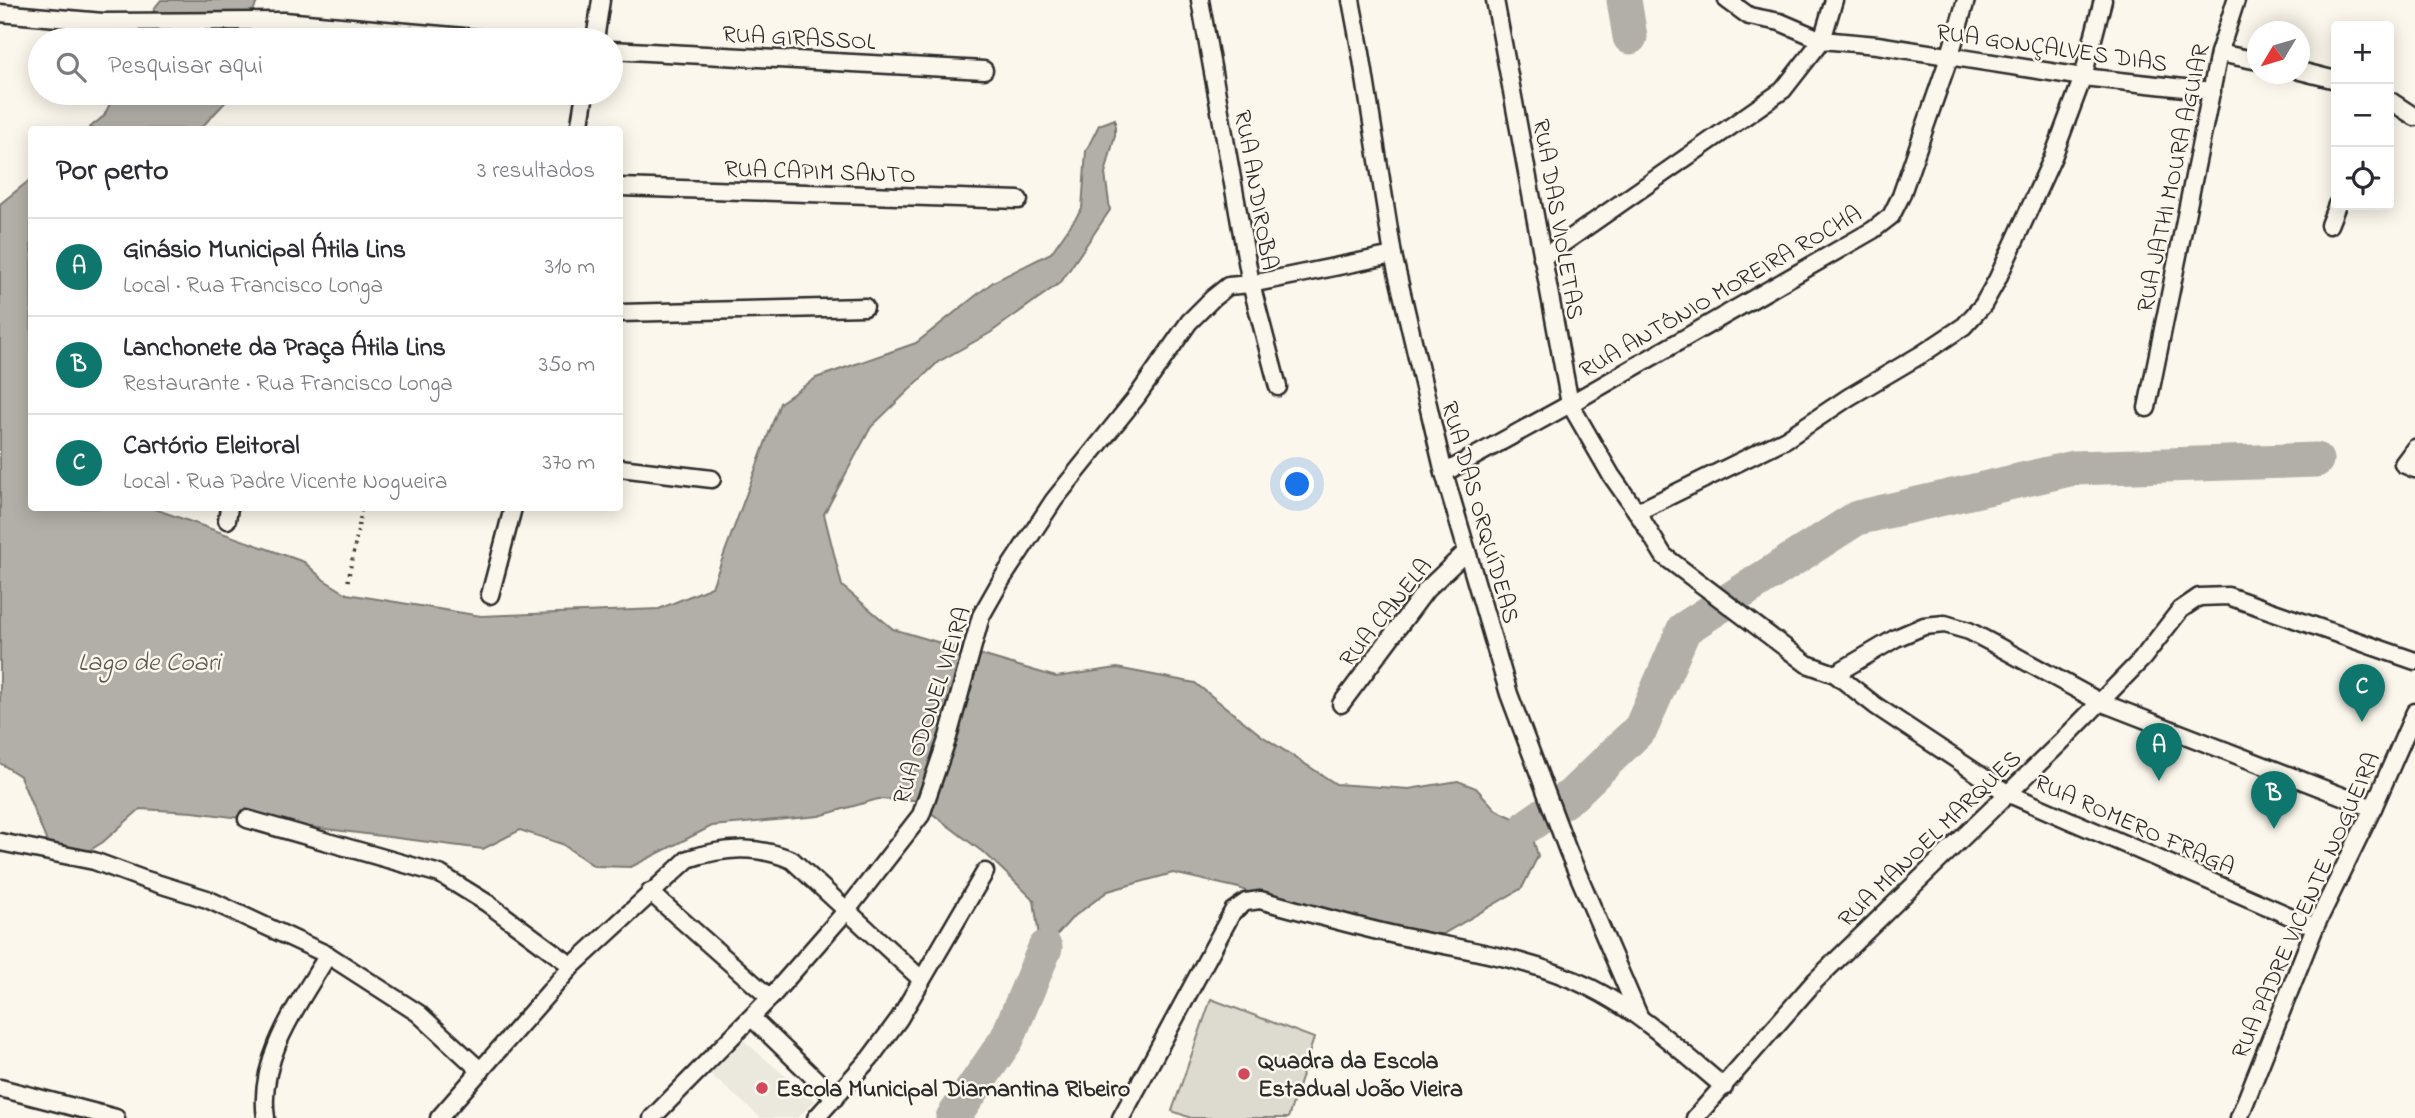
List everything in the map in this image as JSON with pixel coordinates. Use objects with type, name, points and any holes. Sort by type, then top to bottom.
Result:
[{"type":"street","points":[[597,28],[601,0]]},
{"type":"street","name":"RUA ANDIROBA","points":[[1200,0],[1251,284],[1278,387]]},
{"type":"street","name":"RUA DAS ORQUÍDEAS","points":[[1351,0],[1393,256],[1444,473],[1509,694],[1568,851],[1639,1016]]},
{"type":"street","name":"RUA DAS VIOLETAS","points":[[1495,0],[1570,404],[1611,475],[1664,556]]},
{"type":"street","name":"RUA GONÇALVES DIAS","points":[[1727,0],[1749,16],[1780,22],[1822,40],[1950,55],[2083,77],[2212,91]]},
{"type":"street","points":[[1542,258],[1783,90],[1822,40],[1834,0]]},
{"type":"street","name":"RUA ANTÔNIO MOREIRA ROCHA","points":[[1444,473],[1873,230],[1891,216],[1901,196],[1950,55],[1966,0]]},
{"type":"street","points":[[1637,512],[1786,439],[1964,326],[1983,305],[1997,280],[2053,157],[2083,77],[2103,0]]},
{"type":"street","name":"RUA JATHI MOURA AGUIAR","points":[[2147,408],[2220,53],[2236,0]]},
{"type":"street","points":[[0,13],[103,22],[284,21],[363,28]]},
{"type":"street","name":"RUA GIRASSOL","points":[[623,51],[984,70]]},
{"type":"street","points":[[2220,53],[2247,59]]},
{"type":"street","points":[[2310,74],[2331,79]]},
{"type":"street","points":[[2394,103],[2415,117]]},
{"type":"street","points":[[580,126],[583,105]]},
{"type":"street","name":"RUA CAPIM SANTO","points":[[623,187],[1019,200]]},
{"type":"street","points":[[2329,225],[2335,210]]},
{"type":"street","name":"RUA ODONEL VIEIRA","points":[[652,1118],[770,998],[847,909],[922,815],[948,737],[981,616],[1054,500],[1136,398],[1189,322],[1228,286],[1251,284],[1393,256]]},
{"type":"street","points":[[623,313],[864,307]]},
{"type":"street","points":[[2415,448],[2403,464],[2415,469]]},
{"type":"street","points":[[623,468],[712,479]]},
{"type":"street","points":[[490,595],[512,511]]},
{"type":"street","name":"RUA CANELA","points":[[1341,704],[1426,590],[1467,551]]},
{"type":"street","name":"RUA ROMERO FRAGA","points":[[1664,556],[1807,664],[1835,674],[1876,706],[2007,793],[2315,927]]},
{"type":"street","name":"RUA MANOEL MARQUES","points":[[1695,1118],[1815,981],[2100,702],[2142,659],[2180,610],[2199,597],[2213,594],[2240,599],[2415,662]]},
{"type":"street","points":[[1835,674],[1896,638],[1924,626],[1945,624],[1969,631],[2100,702],[2373,808]]},
{"type":"street","name":"RUA PADRE VICENTE NOGUEIRA","points":[[2239,1118],[2315,927],[2373,808],[2415,712]]},
{"type":"street","points":[[247,819],[440,874],[487,903],[572,967]]},
{"type":"street","points":[[0,842],[94,861],[143,880],[207,899],[328,955],[418,1013],[481,1071]]},
{"type":"street","points":[[439,1118],[572,967],[688,859],[710,852],[732,849],[769,851],[792,860],[921,979]]},
{"type":"street","points":[[816,1118],[899,1019],[985,873]]},
{"type":"street","points":[[650,892],[770,998]]},
{"type":"street","points":[[1121,1118],[1233,911],[1246,902],[1260,900],[1395,935],[1483,952],[1544,968],[1591,989],[1639,1016],[1724,1087]]},
{"type":"street","points":[[266,1118],[264,1106],[269,1070],[285,1027],[328,955]]},
{"type":"street","points":[[752,1018],[835,1098]]},
{"type":"street","points":[[0,1088],[116,1118]]},
{"type":"path","points":[[348,581],[361,511]]},
{"type":"shaded area","name":"Quadra da Escola Estadual João Vieira","points":[[1211,999],[1314,1038],[1288,1118],[1191,1118],[1172,1111]]},
{"type":"shaded area","name":"Escola Municipal Diamantina Ribeiro","points":[[744,1041],[815,1101],[797,1118],[761,1118],[710,1074]]},
{"type":"water","points":[[161,0],[258,0],[253,11],[226,21],[226,28],[145,28]]},
{"type":"water","points":[[109,105],[223,105],[203,126],[92,126],[104,116]]},
{"type":"water","name":"Lago de Coari","points":[[1115,119],[1115,135],[1105,174],[1110,210],[1061,282],[990,333],[938,362],[871,427],[824,514],[842,586],[893,629],[1056,677],[1117,668],[1195,683],[1262,736],[1336,784],[1409,789],[1458,781],[1476,788],[1496,810],[1529,825],[1538,856],[1522,888],[1443,934],[1397,941],[1313,922],[1239,888],[1173,873],[1108,891],[1072,918],[1045,948],[1039,937],[1034,900],[988,856],[914,800],[878,799],[819,816],[712,826],[631,867],[594,866],[562,844],[520,830],[483,849],[193,812],[140,809],[103,842],[81,856],[47,842],[20,776],[0,763],[0,204],[28,181],[28,511],[160,511],[304,562],[324,580],[347,594],[481,616],[659,609],[712,587],[780,403],[816,378],[916,343],[993,282],[1051,253],[1082,209],[1086,151],[1099,125]]},
{"type":"waterway","points":[[1624,0],[1630,37]]},
{"type":"waterway","points":[[1529,825],[1572,795],[1641,728],[1684,629],[1857,518],[2074,468],[2316,460]]},
{"type":"waterway","points":[[953,1118],[1007,1039],[1045,948]]},
{"type":"place","name":"Cartório Eleitoral","points":[[2362,722]]},
{"type":"place","name":"Ginásio Municipal Átila Lins","points":[[2159,781]]},
{"type":"place","name":"Lanchonete da Praça Átila Lins","points":[[2274,829]]},
{"type":"place","name":"Quadra da Escola Estadual João Vieira","points":[[1244,1074]]},
{"type":"place","name":"Escola Municipal Diamantina Ribeiro","points":[[762,1088]]}]
